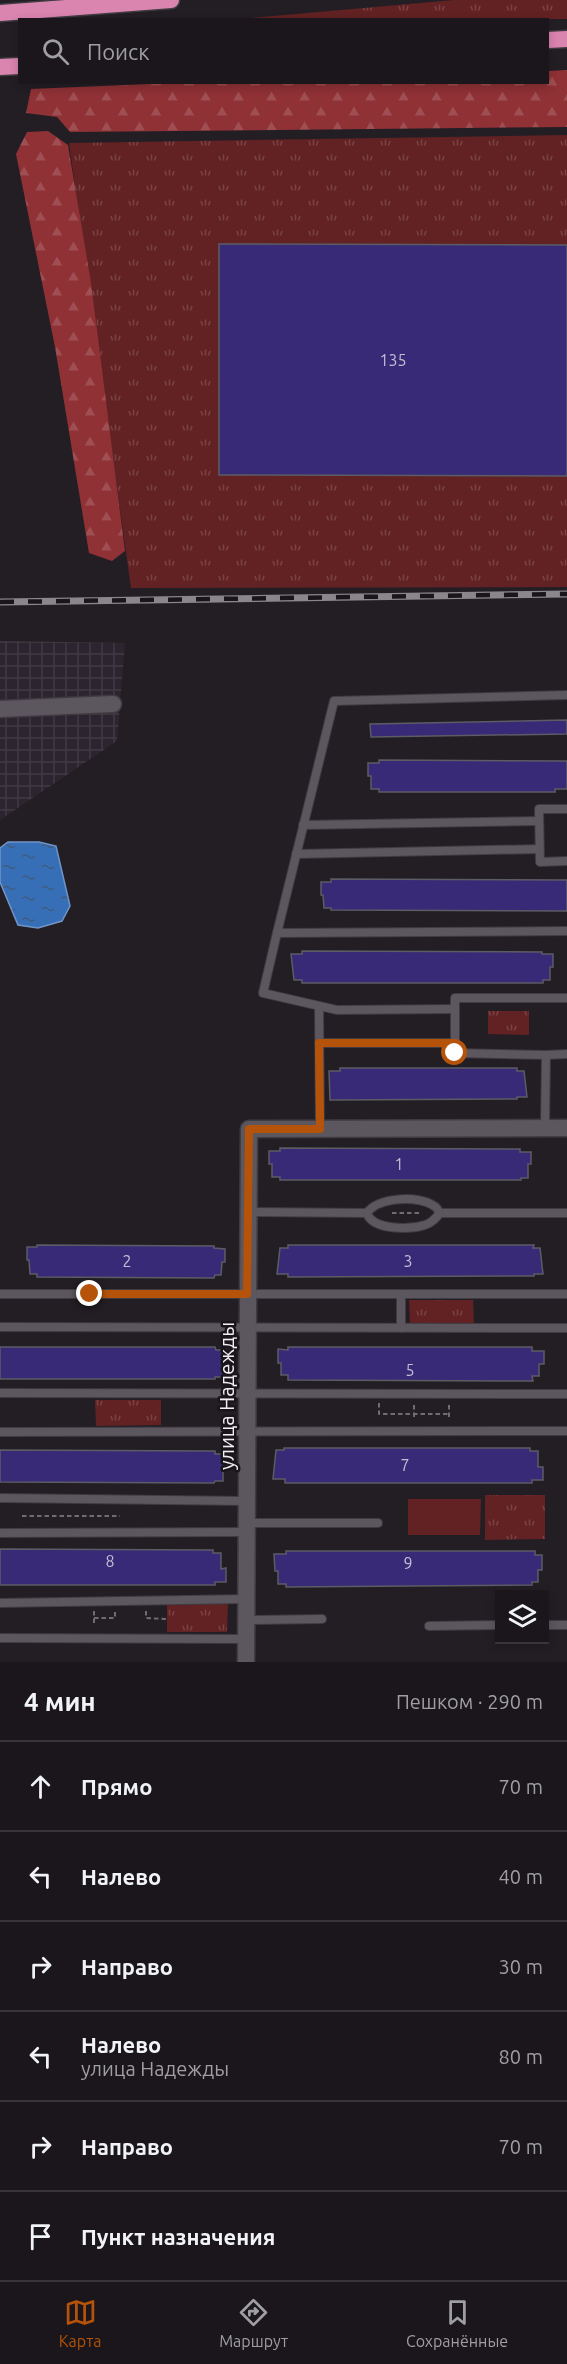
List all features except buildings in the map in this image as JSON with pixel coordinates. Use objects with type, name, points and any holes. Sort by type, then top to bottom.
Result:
[{"type":"highway","points":[[0,13],[171,0]]},
{"type":"highway","points":[[549,40],[567,39]]},
{"type":"highway","points":[[0,67],[18,66]]},
{"type":"street","points":[[0,709],[113,704]]},
{"type":"street","points":[[320,1129],[567,1128]]},
{"type":"street","name":"улица Надежды","points":[[246,1662],[249,1129],[320,1129]]},
{"type":"lane","points":[[455,1009],[338,1010],[263,993],[334,701],[567,694]]},
{"type":"lane","points":[[567,809],[539,809],[540,862],[567,861]]},
{"type":"lane","points":[[303,825],[539,820]]},
{"type":"lane","points":[[297,854],[539,849]]},
{"type":"lane","points":[[277,933],[567,931]]},
{"type":"lane","points":[[567,998],[455,998],[455,1053],[567,1054]]},
{"type":"lane","points":[[320,1006],[320,1129]]},
{"type":"lane","points":[[319,1043],[455,1043]]},
{"type":"lane","points":[[545,1127],[546,1055]]},
{"type":"lane","points":[[367,1213],[372,1206],[384,1200],[417,1200],[434,1205],[441,1213]]},
{"type":"lane","points":[[248,1212],[367,1213]]},
{"type":"lane","points":[[367,1213],[369,1220],[387,1227],[423,1226],[432,1222],[441,1213],[567,1213]]},
{"type":"lane","points":[[0,1294],[567,1294]]},
{"type":"lane","points":[[401,1294],[401,1328]]},
{"type":"lane","points":[[0,1327],[567,1328]]},
{"type":"lane","points":[[0,1393],[567,1394]]},
{"type":"lane","points":[[0,1432],[567,1431]]},
{"type":"lane","points":[[0,1498],[246,1501]]},
{"type":"lane","points":[[0,1533],[378,1523]]},
{"type":"lane","points":[[0,1603],[246,1599]]},
{"type":"lane","points":[[246,1620],[322,1619]]},
{"type":"lane","points":[[429,1626],[495,1625]]},
{"type":"lane","points":[[549,1625],[567,1625]]},
{"type":"lane","points":[[0,1638],[246,1639]]},
{"type":"path","points":[[367,1213],[441,1213]]},
{"type":"path","points":[[379,1395],[379,1414],[449,1414]]},
{"type":"path","points":[[414,1395],[414,1432]]},
{"type":"path","points":[[449,1395],[449,1432]]},
{"type":"path","points":[[50,1533],[62,1499]]},
{"type":"path","points":[[81,1500],[91,1532]]},
{"type":"path","points":[[22,1516],[120,1516]]},
{"type":"path","points":[[94,1603],[94,1638]]},
{"type":"path","points":[[114,1627],[115,1610],[125,1610]]},
{"type":"path","points":[[146,1610],[146,1627]]},
{"type":"path","points":[[94,1618],[114,1618]]},
{"type":"path","points":[[146,1618],[166,1618]]},
{"type":"shaded area","points":[[0,641],[125,643],[117,741],[0,820]]},
{"type":"green space","points":[[454,0],[567,0],[567,19],[250,18]]},
{"type":"green space","points":[[567,70],[567,127],[70,132],[57,117],[26,113],[31,89],[150,84],[549,84],[549,71]]},
{"type":"green space","points":[[48,131],[68,145],[91,283],[125,551],[112,561],[89,553],[55,347],[16,154],[27,132]]},
{"type":"green space","points":[[567,135],[567,587],[131,588],[69,143]]},
{"type":"green space","points":[[488,1011],[529,1011],[529,1035],[488,1034]]},
{"type":"green space","points":[[409,1300],[473,1300],[474,1323],[410,1324]]},
{"type":"green space","points":[[95,1400],[161,1400],[161,1425],[96,1426]]},
{"type":"green space","points":[[485,1495],[545,1495],[545,1539],[485,1540]]},
{"type":"green space","points":[[408,1499],[481,1499],[480,1535],[408,1535]]},
{"type":"green space","points":[[167,1604],[228,1604],[227,1632],[167,1632]]},
{"type":"water","points":[[8,842],[39,842],[56,846],[70,906],[62,921],[38,928],[18,925],[0,882],[0,848]]},
{"type":"railway","points":[[0,602],[567,594]]},
{"type":"route","points":[[90,1294],[247,1294],[249,1129],[320,1129],[319,1043],[455,1043],[455,1053]]}]
